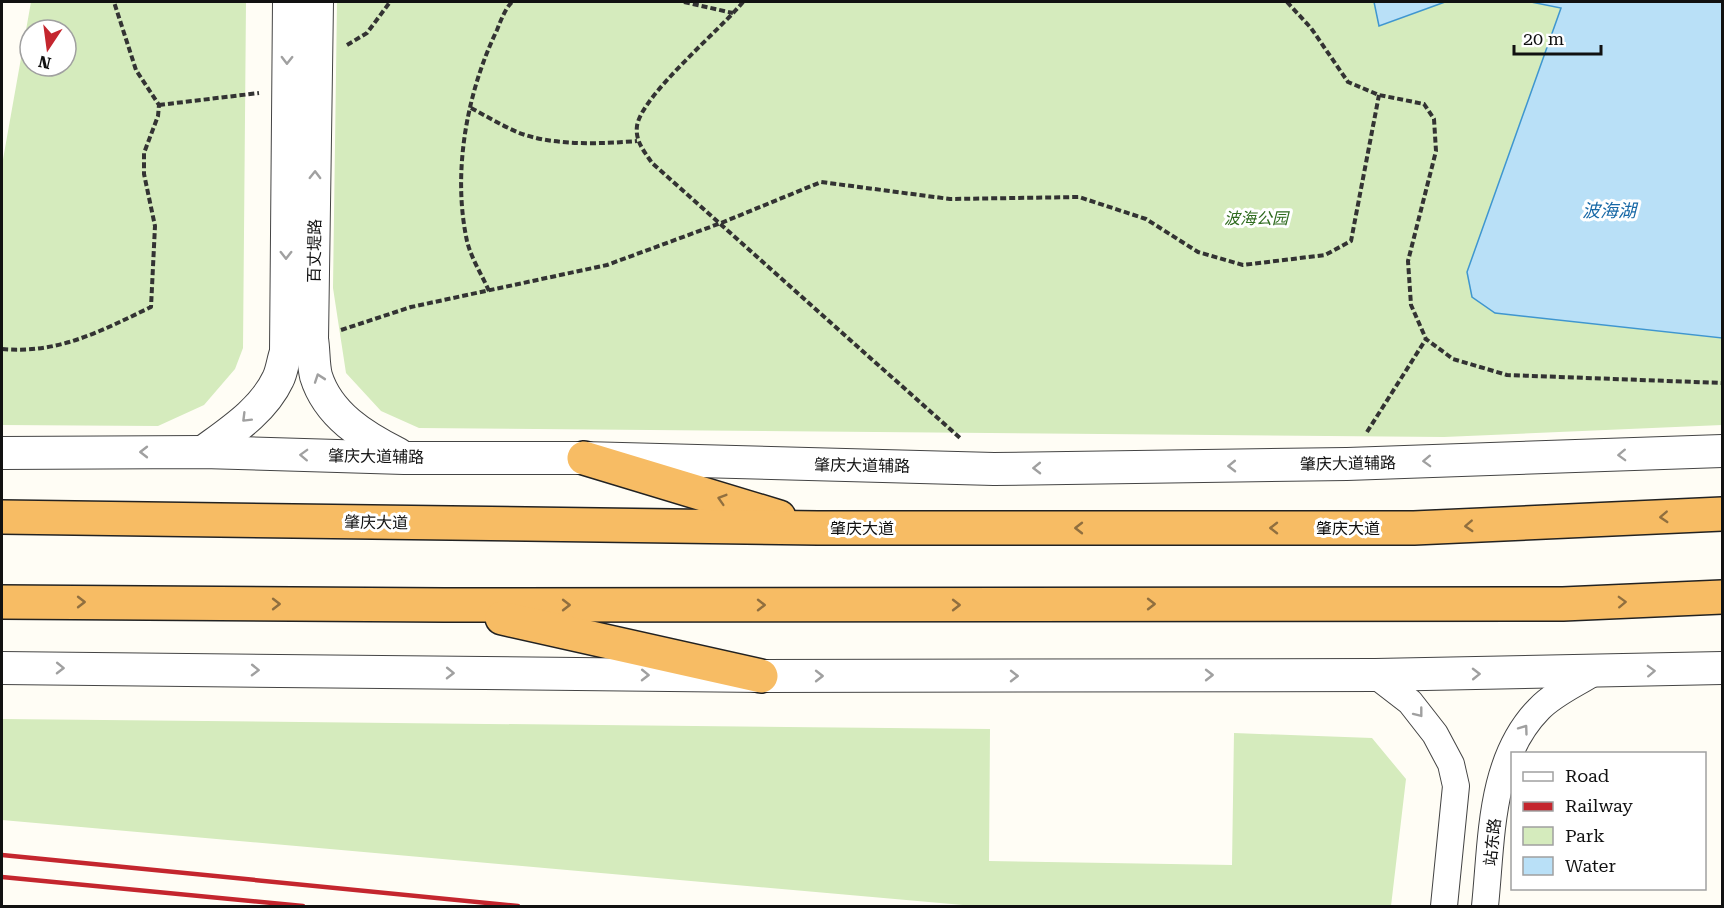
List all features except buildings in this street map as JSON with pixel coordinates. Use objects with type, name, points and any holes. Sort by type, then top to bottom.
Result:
[{"type":"highway","points":[[584,458],[818,528]]},
{"type":"highway","name":"肇庆大道","points":[[2,517],[818,528],[1414,528],[1722,514]]},
{"type":"highway","points":[[2,602],[444,605],[1563,604],[1722,597]]},
{"type":"highway","points":[[444,605],[761,676]]},
{"type":"street","name":"百丈堤路","points":[[203,452],[243,422],[263,400],[278,380],[286,352],[289,2]]},
{"type":"street","name":"百丈堤路","points":[[317,2],[312,339],[316,375],[332,407],[368,439],[404,458]]},
{"type":"street","name":"肇庆大道辅路","points":[[2,453],[203,452],[404,458],[584,458],[994,469],[1347,464],[1722,451]]},
{"type":"street","points":[[2,668],[761,676],[1376,675],[1593,673],[1722,668]]},
{"type":"street","name":"站东路","points":[[1485,906],[1497,799],[1505,763],[1519,735],[1540,708],[1593,673]]},
{"type":"street","points":[[1376,675],[1410,702],[1435,734],[1451,764],[1456,786],[1444,906]]},
{"type":"path","points":[[2,349],[38,350],[71,343],[151,307],[155,226],[144,174],[144,153],[158,116],[159,105],[136,70],[114,2]]},
{"type":"path","points":[[317,65],[367,33],[390,2]]},
{"type":"path","points":[[489,291],[468,243],[461,202],[461,166],[471,108],[485,55],[512,2]]},
{"type":"path","points":[[684,2],[733,14]]},
{"type":"path","points":[[742,2],[647,103],[637,124],[638,141],[652,163],[722,223],[994,469]]},
{"type":"path","points":[[1287,2],[1311,28],[1329,58],[1348,82],[1379,95],[1424,104],[1434,119],[1436,151],[1408,261],[1411,305],[1426,339],[1453,359],[1507,375],[1722,383]]},
{"type":"path","points":[[159,105],[287,90]]},
{"type":"path","points":[[312,339],[411,307],[607,265],[722,223],[821,182],[950,200],[1079,197],[1146,219],[1198,252],[1243,265],[1325,255],[1351,241],[1379,95]]},
{"type":"path","points":[[471,108],[519,132],[559,140],[601,144],[638,141]]},
{"type":"path","points":[[1347,464],[1426,339]]},
{"type":"green space","points":[[31,2],[246,2],[243,348],[235,369],[204,405],[158,426],[2,425],[2,165],[18,75],[18,78],[78,78],[78,18],[28,18]]},
{"type":"green space","name":"波海公园","points":[[337,2],[1374,2],[1380,26],[1445,2],[1531,2],[1561,8],[1467,272],[1495,313],[1722,338],[1722,425],[1444,437],[419,428],[381,411],[346,373],[333,288]]},
{"type":"green space","points":[[2,719],[990,729],[989,861],[1232,865],[1234,733],[1372,738],[1406,779],[1391,906],[974,906],[2,820]]},
{"type":"water","points":[[1374,2],[1445,2],[1379,26]]},
{"type":"water","name":"波海湖","points":[[1531,2],[1722,2],[1722,338],[1495,313],[1472,297],[1467,272],[1561,8]]},
{"type":"railway","points":[[2,855],[518,906]]},
{"type":"railway","points":[[2,877],[303,906]]}]
